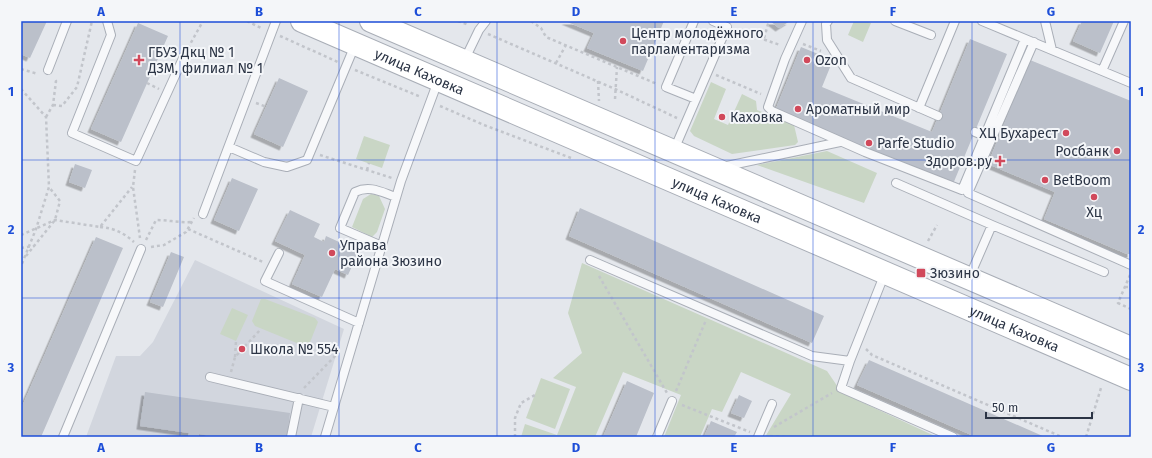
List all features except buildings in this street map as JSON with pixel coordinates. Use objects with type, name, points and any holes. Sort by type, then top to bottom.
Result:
[{"type":"main road","name":"улица Каховка","points":[[302,21],[1131,379]]},
{"type":"main road","name":"улица Каховка","points":[[374,22],[464,62],[677,144],[712,169],[1131,348]]},
{"type":"lane","points":[[48,70],[67,21]]},
{"type":"lane","points":[[108,21],[111,35],[72,133],[136,161],[184,56]]},
{"type":"lane","points":[[202,214],[229,147],[276,21]]},
{"type":"lane","points":[[464,62],[479,30],[486,21]]},
{"type":"lane","points":[[694,21],[666,87],[696,99]]},
{"type":"lane","points":[[677,144],[727,27],[713,21]]},
{"type":"lane","points":[[802,21],[790,48],[768,107],[772,111],[840,142],[962,190],[1025,39]]},
{"type":"lane","points":[[828,21],[826,24],[827,40],[851,78],[938,116]]},
{"type":"lane","points":[[896,21],[931,35]]},
{"type":"lane","points":[[919,108],[955,21]]},
{"type":"lane","points":[[982,21],[1131,83]]},
{"type":"lane","points":[[1045,21],[1052,50]]},
{"type":"lane","points":[[1102,71],[1124,21]]},
{"type":"lane","points":[[1034,42],[968,193],[1131,265]]},
{"type":"lane","points":[[229,147],[264,162],[287,167],[307,160],[356,44]]},
{"type":"lane","points":[[325,437],[396,197],[439,80]]},
{"type":"lane","points":[[974,132],[985,136]]},
{"type":"lane","points":[[712,169],[840,142]]},
{"type":"lane","points":[[896,183],[1104,272]]},
{"type":"lane","points":[[382,246],[340,228],[355,192],[363,189],[376,189],[396,197]]},
{"type":"lane","points":[[969,279],[992,225]]},
{"type":"lane","points":[[63,437],[141,249]]},
{"type":"lane","points":[[278,253],[265,281],[359,323]]},
{"type":"lane","points":[[590,260],[812,356],[850,361]]},
{"type":"lane","points":[[885,272],[857,341],[841,388],[953,437]]},
{"type":"lane","points":[[210,377],[334,407]]},
{"type":"lane","points":[[291,437],[299,398]]},
{"type":"lane","points":[[658,437],[672,401]]},
{"type":"lane","points":[[758,436],[772,404]]},
{"type":"path","points":[[53,105],[62,106],[77,88],[92,21]]},
{"type":"path","points":[[184,56],[203,21]]},
{"type":"path","points":[[247,21],[484,125],[576,160]]},
{"type":"path","points":[[531,21],[541,28],[546,37],[666,87]]},
{"type":"path","points":[[764,38],[769,21]]},
{"type":"path","points":[[479,30],[677,117],[677,144]]},
{"type":"path","points":[[732,34],[748,34],[764,38],[790,48]]},
{"type":"path","points":[[794,40],[838,58]]},
{"type":"path","points":[[556,63],[566,45]]},
{"type":"path","points":[[615,99],[617,67]]},
{"type":"path","points":[[21,69],[37,74]]},
{"type":"path","points":[[21,266],[36,229],[49,187],[46,117],[53,105],[56,82],[48,70]]},
{"type":"path","points":[[725,78],[771,98]]},
{"type":"path","points":[[21,89],[46,117]]},
{"type":"path","points":[[317,153],[401,182]]},
{"type":"path","points":[[136,161],[133,187],[141,249]]},
{"type":"path","points":[[367,170],[369,163]]},
{"type":"path","points":[[24,258],[55,220],[60,201],[49,187]]},
{"type":"path","points":[[100,226],[133,187]]},
{"type":"path","points":[[21,236],[55,220],[109,228],[126,234],[141,249]]},
{"type":"path","points":[[141,249],[156,220],[171,220],[182,223],[192,222]]},
{"type":"path","points":[[922,238],[929,241],[937,225]]},
{"type":"path","points":[[188,229],[272,266]]},
{"type":"path","points":[[164,245],[186,232]]},
{"type":"path","points":[[21,248],[34,246]]},
{"type":"path","points":[[590,260],[672,401],[758,436],[787,437]]},
{"type":"path","points":[[1131,273],[1118,303],[1131,309]]},
{"type":"path","points":[[1125,287],[1131,287]]},
{"type":"path","points":[[672,401],[703,326]]},
{"type":"path","points":[[235,357],[260,329]]},
{"type":"path","points":[[228,382],[235,357],[236,341]]},
{"type":"path","points":[[857,341],[872,355],[1062,437]]},
{"type":"path","points":[[299,398],[300,394],[341,350]]},
{"type":"path","points":[[1086,437],[1101,388]]},
{"type":"path","points":[[758,436],[831,394]]},
{"type":"path","points":[[515,437],[515,418],[521,403],[535,395]]},
{"type":"shaded area","name":"Школа № 554","points":[[195,260],[344,329],[311,437],[86,437],[116,356],[140,356],[153,342]]},
{"type":"green space","points":[[854,21],[865,21],[871,23],[863,42],[848,35]]},
{"type":"green space","points":[[711,82],[726,89],[714,119],[728,125],[742,94],[756,101],[757,110],[794,125],[798,142],[795,145],[732,154],[694,136],[690,131]]},
{"type":"green space","points":[[364,136],[390,145],[382,168],[356,159]]},
{"type":"green space","points":[[827,151],[877,173],[864,203],[757,165]]},
{"type":"green space","points":[[371,194],[379,196],[385,209],[377,232],[372,237],[352,227],[363,199]]},
{"type":"green space","points":[[582,263],[827,371],[842,393],[937,437],[765,437],[791,394],[741,372],[722,412],[712,409],[700,437],[664,437],[681,395],[623,372],[595,437],[521,437],[525,424],[557,435],[576,387],[553,378],[582,353],[568,313]]},
{"type":"green space","points":[[261,299],[265,299],[315,318],[318,322],[309,345],[304,346],[255,326],[252,321]]},
{"type":"green space","points":[[232,308],[248,315],[236,341],[220,334]]},
{"type":"green space","points":[[541,378],[570,389],[555,429],[526,418]]},
{"type":"place","name":"Центр молодёжного парламентаризма","points":[[623,41]]},
{"type":"place","name":"ГБУЗ Дкц № 1 ДЗМ, филиал № 1","points":[[139,60]]},
{"type":"place","name":"Ozon","points":[[807,60]]},
{"type":"place","name":"Ароматный мир","points":[[798,109]]},
{"type":"place","name":"Каховка","points":[[722,117]]},
{"type":"place","name":"ХЦ Бухарест","points":[[1066,133]]},
{"type":"place","name":"Parfe Studio","points":[[869,143]]},
{"type":"place","name":"Росбанк","points":[[1117,151]]},
{"type":"place","name":"Здоров.ру","points":[[1000,161]]},
{"type":"place","name":"BetBoom","points":[[1045,180]]},
{"type":"place","name":"Хц","points":[[1094,197]]},
{"type":"place","name":"Управа района Зюзино","points":[[332,253]]},
{"type":"place","name":"Зюзино","points":[[921,273]]},
{"type":"place","name":"Школа № 554","points":[[242,349]]}]
